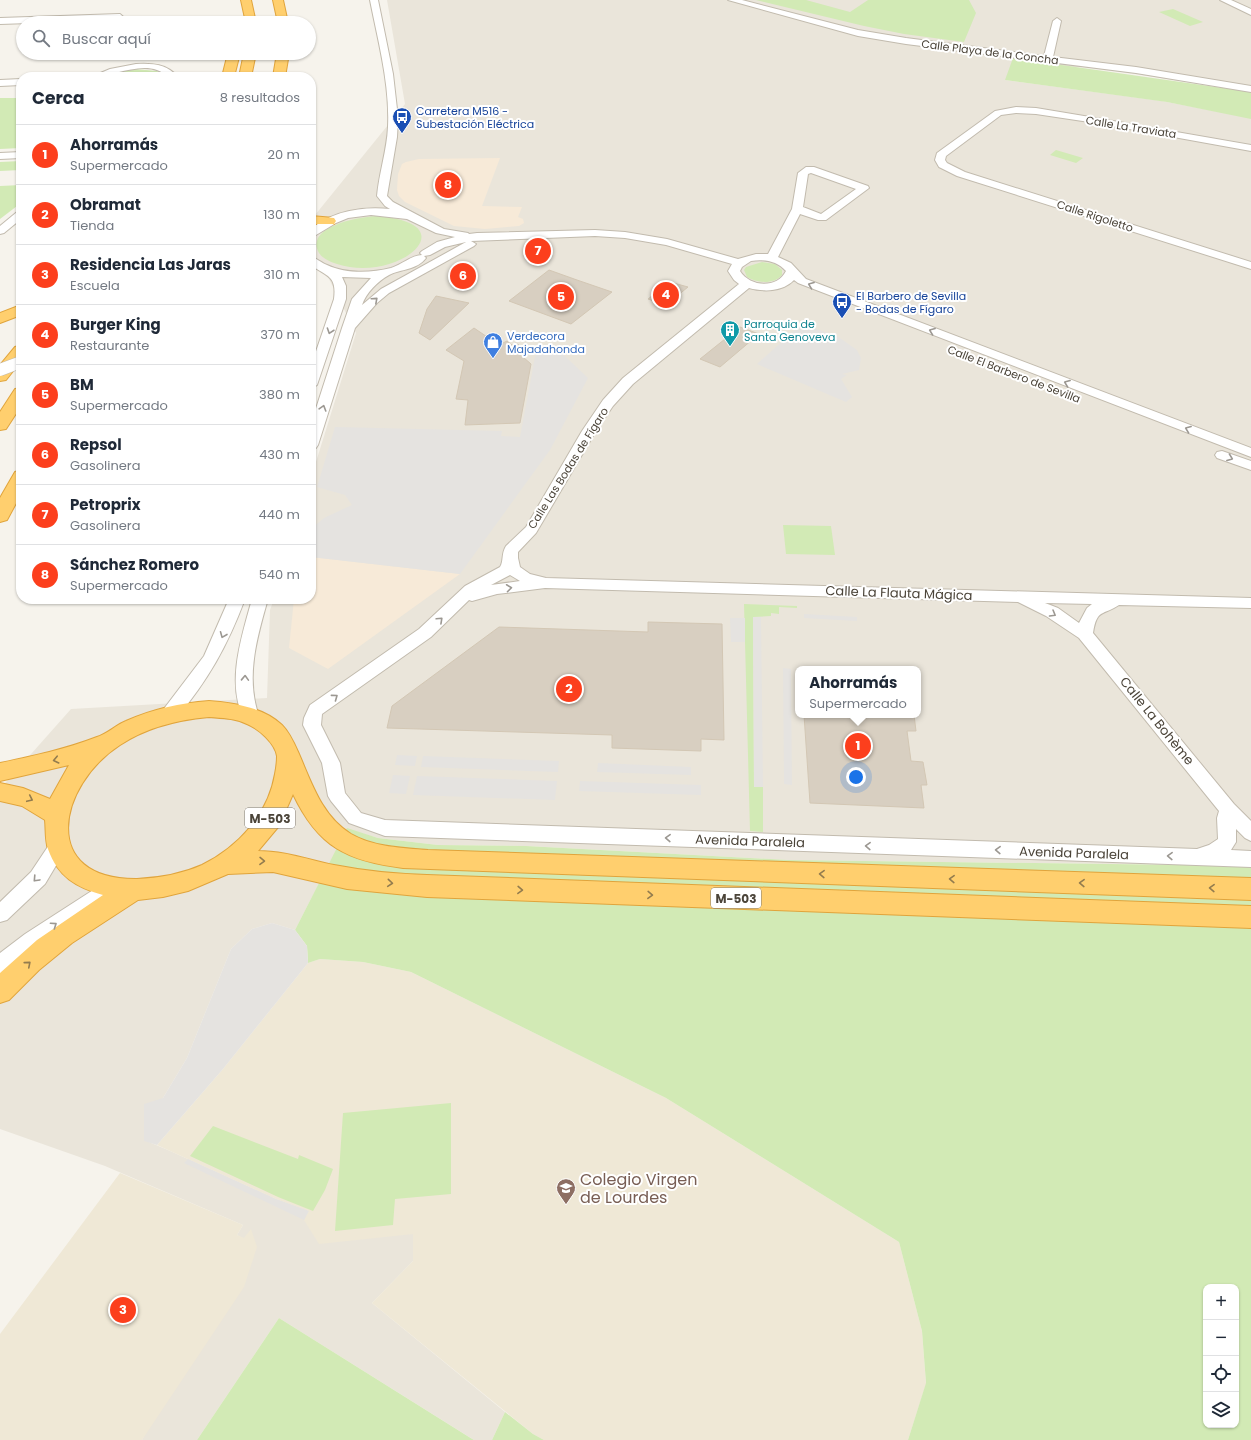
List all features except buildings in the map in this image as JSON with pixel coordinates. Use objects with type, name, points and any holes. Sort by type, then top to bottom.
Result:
[{"type":"highway","points":[[246,0],[249,16]]},
{"type":"highway","points":[[278,0],[281,16]]},
{"type":"highway","points":[[283,0],[287,16]]},
{"type":"highway","points":[[229,72],[232,60]]},
{"type":"highway","points":[[246,72],[249,60]]},
{"type":"highway","points":[[280,72],[282,60]]},
{"type":"highway","points":[[289,72],[290,60]]},
{"type":"highway","points":[[316,220],[329,221]]},
{"type":"highway","points":[[0,318],[16,312]]},
{"type":"highway","points":[[0,376],[16,356]]},
{"type":"highway","points":[[0,425],[16,401]]},
{"type":"highway","points":[[0,516],[16,486]]},
{"type":"highway","name":"M-503","points":[[0,772],[64,758],[106,742],[134,726],[169,715],[191,710],[215,710],[251,716],[274,732],[288,756],[315,812],[332,833],[353,846],[388,857],[436,860],[1251,889]]},
{"type":"highway","name":"M-503","points":[[106,742],[84,762],[69,783],[57,816],[56,828],[58,847],[66,862],[75,871],[92,883],[122,890],[175,885],[208,873],[242,852],[257,837],[276,810],[283,792],[288,756]]},
{"type":"highway","points":[[0,792],[21,795],[40,804],[57,816]]},
{"type":"highway","name":"M-503","points":[[224,864],[251,860],[271,861],[290,864],[321,873],[373,882],[427,886],[1251,917]]},
{"type":"highway","points":[[0,991],[39,954],[122,890]]},
{"type":"street","points":[[374,0],[390,88],[393,118],[391,144],[383,177],[382,196],[389,204],[446,233],[477,236],[582,233],[625,235],[667,242],[739,263]]},
{"type":"street","name":"Calle Playa de la Concha","points":[[732,0],[773,7]]},
{"type":"street","name":"Calle Playa de la Concha","points":[[747,0],[858,33],[906,41],[1135,65],[1251,83]]},
{"type":"street","points":[[1224,0],[1251,12]]},
{"type":"street","points":[[0,21],[16,20]]},
{"type":"street","points":[[1048,57],[1057,22]]},
{"type":"street","name":"Calle Playa de la Concha","points":[[1048,57],[1251,89]]},
{"type":"street","points":[[108,72],[134,63],[159,68],[169,72]]},
{"type":"street","points":[[0,82],[16,82]]},
{"type":"street","name":"Calle La Traviata","points":[[941,162],[941,155],[998,113],[1009,110],[1052,114],[1144,128],[1251,148]]},
{"type":"street","points":[[0,156],[16,155]]},
{"type":"street","name":"Calle Rigoletto","points":[[941,162],[949,169],[961,174],[1251,266]]},
{"type":"street","points":[[746,284],[735,276],[735,267],[739,263],[753,258],[772,258],[797,209],[803,173],[810,169],[864,188],[822,218],[797,209]]},
{"type":"street","points":[[346,215],[369,200],[383,177]]},
{"type":"street","points":[[316,230],[329,221],[346,215],[381,211],[412,217]]},
{"type":"street","points":[[0,231],[16,218]]},
{"type":"street","points":[[424,223],[432,233],[432,243],[426,254]]},
{"type":"street","points":[[348,328],[373,300],[385,291],[460,248],[484,240],[521,234]]},
{"type":"street","points":[[318,266],[347,274],[366,275],[386,272],[416,261],[441,244],[477,236]]},
{"type":"street","name":"Calle El Barbero de Sevilla","points":[[772,258],[785,264],[794,276],[802,281],[1251,453]]},
{"type":"street","points":[[316,370],[340,299],[342,285],[338,277],[318,266]]},
{"type":"street","points":[[316,430],[358,299],[370,284],[386,272]]},
{"type":"street","points":[[775,286],[788,281],[791,272]]},
{"type":"street","name":"Calle El Barbero de Sevilla","points":[[746,284],[760,287],[775,286],[795,289],[1251,466]]},
{"type":"street","name":"Calle Las Bodas de Fígaro","points":[[510,564],[510,550],[531,530],[589,431],[608,403],[628,381],[746,284]]},
{"type":"street","points":[[0,370],[16,364]]},
{"type":"street","points":[[458,602],[470,590],[505,571],[510,564],[515,572],[528,580],[546,583]]},
{"type":"street","points":[[458,602],[477,593],[546,583]]},
{"type":"street","name":"Calle La Flauta Mágica","points":[[546,583],[1251,603]]},
{"type":"street","name":"Calle La Bohème","points":[[1019,597],[1052,612],[1085,634],[1228,809],[1251,833]]},
{"type":"street","points":[[1085,634],[1087,618],[1100,605],[1120,600]]},
{"type":"street","name":"Avenida Paralela","points":[[458,602],[425,633],[316,710],[312,718],[312,725],[331,763],[337,796],[355,818],[385,828],[1251,859]]},
{"type":"street","points":[[169,715],[189,691],[210,661],[221,639],[235,604]]},
{"type":"street","points":[[251,716],[246,700],[245,673],[251,628],[258,604]]},
{"type":"street","points":[[1197,857],[1220,850],[1226,844],[1228,830],[1225,816],[1228,809]]},
{"type":"street","points":[[0,914],[38,878],[58,847]]},
{"type":"street","points":[[0,965],[32,940],[122,890]]},
{"type":"shaded area","points":[[387,0],[1251,0],[1251,92],[1083,66],[1005,80],[1162,101],[1251,118],[1251,867],[788,860],[526,846],[438,845],[378,838],[347,829],[295,930],[272,923],[252,929],[231,949],[187,1058],[163,1098],[144,1140],[276,1199],[309,1211],[414,1234],[413,1261],[372,1303],[505,1412],[492,1440],[474,1440],[279,1318],[197,1440],[142,1440],[244,1239],[237,1235],[243,1225],[105,1166],[0,1129],[0,789],[71,709],[267,698],[270,610],[272,604],[316,604],[316,462],[356,333],[327,275],[316,265],[316,214],[405,104]]},
{"type":"shaded area","points":[[500,158],[482,206],[522,207],[518,217],[523,219],[524,223],[519,226],[485,229],[454,226],[405,202],[399,196],[397,190],[398,174],[402,164],[406,162],[419,159]]},
{"type":"shaded area","points":[[802,324],[837,336],[857,350],[861,358],[859,370],[842,374],[847,375],[841,379],[852,397],[846,402],[757,364]]},
{"type":"shaded area","points":[[551,343],[588,378],[550,450],[460,574],[316,558],[316,525],[324,518],[352,505],[345,495],[317,487],[335,427],[502,431],[501,436],[520,437],[535,357]]},
{"type":"shaded area","points":[[316,558],[460,574],[328,669],[289,648],[293,604],[316,604]]},
{"type":"shaded area","points":[[804,614],[857,617],[857,621],[804,618]]},
{"type":"shaded area","points":[[753,617],[761,617],[763,787],[754,787]]},
{"type":"shaded area","points":[[730,618],[745,618],[745,642],[731,642]]},
{"type":"shaded area","points":[[783,668],[791,669],[792,785],[784,784]]},
{"type":"shaded area","points":[[397,755],[417,756],[415,766],[395,765]]},
{"type":"shaded area","points":[[423,756],[559,761],[558,772],[421,767]]},
{"type":"shaded area","points":[[598,763],[691,767],[691,775],[597,772]]},
{"type":"shaded area","points":[[393,775],[410,776],[406,794],[389,793]]},
{"type":"shaded area","points":[[417,776],[557,781],[555,800],[413,795]]},
{"type":"shaded area","points":[[580,781],[701,785],[701,795],[579,791]]},
{"type":"shaded area","points":[[272,923],[295,930],[307,946],[308,963],[223,1069],[157,1145],[144,1141],[144,1104],[163,1098],[187,1058],[231,949],[252,929]]},
{"type":"shaded area","name":"Colegio Virgen de Lourdes","points":[[320,959],[363,962],[411,972],[666,1098],[899,1242],[922,1331],[926,1384],[908,1440],[544,1440],[533,1434],[372,1303],[413,1261],[413,1234],[319,1244],[304,1220],[308,1211],[276,1199],[157,1145],[223,1069],[308,963]]},
{"type":"shaded area","points":[[188,1159],[276,1199],[309,1211],[304,1220],[184,1163]]},
{"type":"shaded area","points":[[120,1173],[243,1225],[237,1235],[244,1238],[251,1229],[257,1247],[244,1287],[142,1440],[0,1440],[0,1334]]},
{"type":"green space","points":[[756,0],[806,0],[850,12],[868,0],[969,0],[976,13],[964,42],[904,34],[864,26]]},
{"type":"green space","points":[[1173,9],[1203,22],[1190,26],[1159,12]]},
{"type":"green space","points":[[1013,58],[1251,92],[1251,119],[1167,102],[1005,80]]},
{"type":"green space","points":[[135,69],[158,72],[120,72]]},
{"type":"green space","points":[[0,98],[16,98],[16,148],[0,149]]},
{"type":"green space","points":[[1056,150],[1083,158],[1076,163],[1050,155]]},
{"type":"green space","points":[[16,161],[16,170],[0,171],[0,162]]},
{"type":"green space","points":[[16,185],[16,207],[0,219],[0,186]]},
{"type":"green space","points":[[376,216],[404,221],[418,229],[421,240],[415,250],[401,259],[382,266],[360,268],[337,264],[325,259],[319,253],[316,244],[319,236],[326,230],[347,221]]},
{"type":"green space","points":[[762,262],[775,264],[782,270],[782,275],[770,282],[755,281],[747,277],[744,270],[746,267]]},
{"type":"green space","points":[[783,525],[831,526],[835,555],[786,554]]},
{"type":"green space","points":[[744,604],[797,606],[797,608],[779,607],[779,614],[771,613],[771,616],[753,617],[754,787],[763,787],[763,832],[750,831]]},
{"type":"green space","points":[[347,828],[378,838],[438,845],[526,846],[788,860],[1251,867],[1251,1440],[908,1440],[926,1383],[922,1331],[899,1242],[666,1098],[411,972],[363,962],[320,959],[308,963],[307,946],[295,930]]},
{"type":"green space","points":[[451,1103],[451,1194],[395,1199],[393,1225],[335,1231],[343,1113]]},
{"type":"green space","points":[[213,1126],[298,1159],[299,1155],[333,1169],[325,1190],[313,1211],[278,1197],[190,1156]]},
{"type":"green space","points":[[279,1318],[469,1437],[474,1440],[197,1440]]},
{"type":"green space","points":[[505,1412],[533,1434],[544,1440],[492,1440]]},
{"type":"place","name":"Carretera M516 - Subestación Eléctrica","points":[[402,134]]},
{"type":"place","name":"Sánchez Romero","points":[[448,185]]},
{"type":"place","name":"Petroprix","points":[[538,251]]},
{"type":"place","name":"Repsol","points":[[463,276]]},
{"type":"place","name":"Burger King","points":[[666,295]]},
{"type":"place","name":"BM","points":[[561,297]]},
{"type":"place","name":"El Barbero de Sevilla - Bodas de Fígaro","points":[[842,319]]},
{"type":"place","name":"Parroquia de Santa Genoveva","points":[[730,347]]},
{"type":"place","name":"Verdecora Majadahonda","points":[[493,359]]},
{"type":"place","name":"Obramat","points":[[569,689]]},
{"type":"place","name":"Ahorramás","points":[[858,746]]},
{"type":"place","name":"Colegio Virgen de Lourdes","points":[[566,1205]]},
{"type":"place","name":"Residencia Las Jaras","points":[[123,1310]]}]
